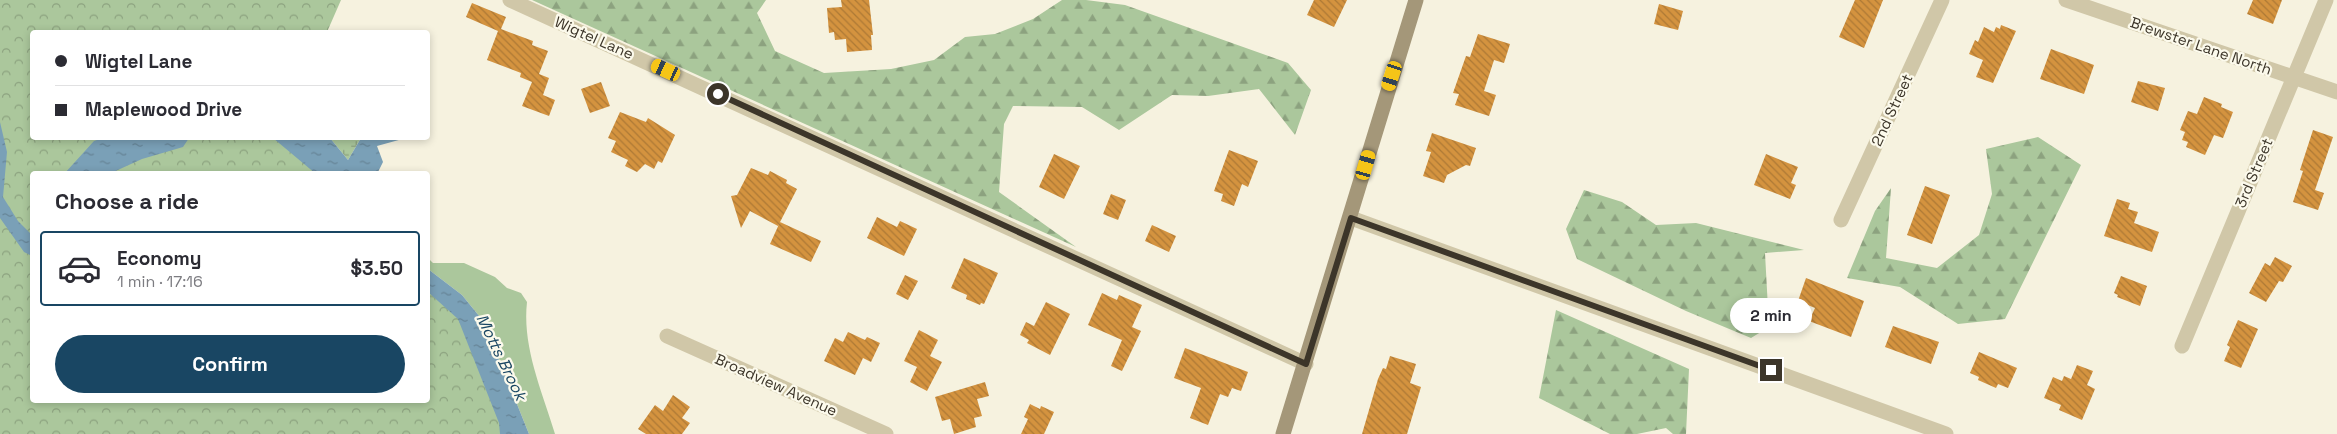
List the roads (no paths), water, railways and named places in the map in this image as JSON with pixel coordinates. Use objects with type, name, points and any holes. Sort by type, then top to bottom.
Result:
[{"type":"main road","points":[[1283,434],[1351,218],[1416,0]]},
{"type":"street","name":"Wigtel Lane","points":[[510,0],[1306,364]]},
{"type":"street","name":"2nd Street","points":[[1841,220],[1942,0]]},
{"type":"street","name":"Brewster Lane North","points":[[2066,0],[2337,92]]},
{"type":"street","name":"3rd Street","points":[[2182,346],[2326,0]]},
{"type":"street","points":[[1351,218],[1946,434]]},
{"type":"street","name":"Broadview Avenue","points":[[667,336],[886,434]]},
{"type":"water","points":[[0,122],[7,152],[3,197],[18,221],[30,233],[30,255],[24,252],[0,218]]},
{"type":"water","points":[[188,140],[183,147],[142,159],[116,171],[67,171],[94,141]]},
{"type":"water","points":[[275,140],[332,140],[348,160],[360,140],[399,140],[377,146],[383,162],[378,171],[312,171]]},
{"type":"water","points":[[430,271],[462,295],[484,322],[529,434],[500,434],[499,423],[458,319],[430,294]]},
{"type":"water label","name":"Motts Brook","points":[[502,357]]}]
